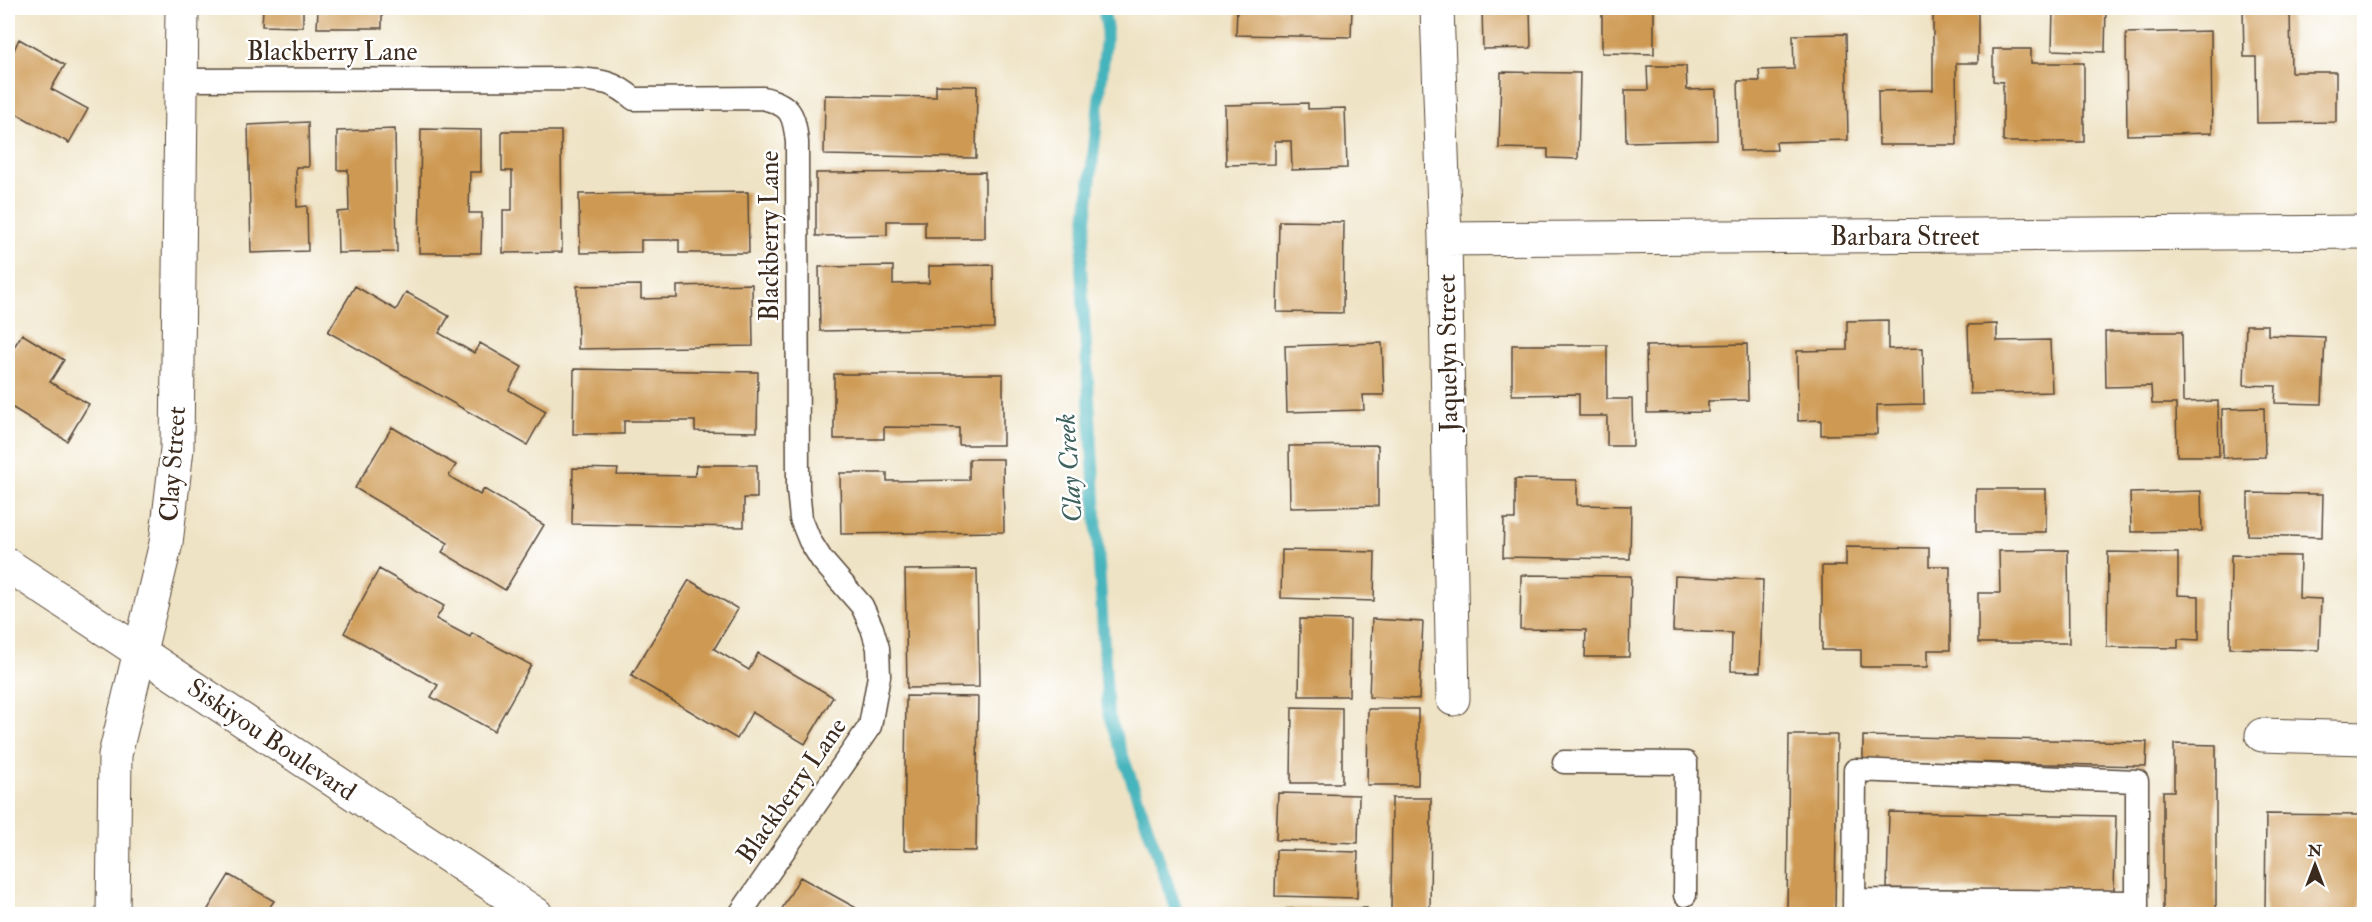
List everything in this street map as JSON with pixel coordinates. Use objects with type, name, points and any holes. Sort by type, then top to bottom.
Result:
[{"type":"street","name":"Clay Street","points":[[113,915],[114,755],[166,543],[177,449],[183,80],[182,8]]},
{"type":"street","name":"Jaquelyn Street","points":[[1437,8],[1445,239],[1453,699]]},
{"type":"street","name":"Barbara Street","points":[[1445,239],[2364,232]]},
{"type":"street","name":"Siskiyou Boulevard","points":[[8,564],[536,915]]},
{"type":"street","points":[[2262,735],[2364,738]]},
{"type":"lane","name":"Blackberry Lane","points":[[183,80],[578,79],[606,81],[618,86],[634,99],[763,98],[780,103],[795,118],[798,489],[801,519],[810,541],[822,560],[862,606],[878,648],[879,676],[870,726],[740,915]]},
{"type":"lane","points":[[1564,762],[1686,763],[1685,895]]},
{"type":"lane","points":[[1855,770],[2137,781],[2137,908],[1854,907],[1855,770]]},
{"type":"building","points":[[263,8],[303,8],[303,27],[262,26]]},
{"type":"building","points":[[318,8],[382,8],[382,28],[317,28]]},
{"type":"building","points":[[1237,8],[1352,8],[1351,37],[1236,35]]},
{"type":"building","points":[[1482,8],[1530,8],[1531,48],[1483,49]]},
{"type":"building","points":[[1602,8],[1654,8],[1654,54],[1602,53]]},
{"type":"building","points":[[1933,8],[1978,8],[1978,63],[1956,63],[1957,145],[1879,145],[1878,91],[1933,90]]},
{"type":"building","points":[[2053,8],[2106,8],[2105,52],[2052,50]]},
{"type":"building","points":[[2243,8],[2290,8],[2291,72],[2336,72],[2336,122],[2257,123],[2256,57],[2244,57]]},
{"type":"building","points":[[2211,31],[2212,133],[2127,135],[2126,33]]},
{"type":"building","points":[[1846,34],[1848,140],[1776,142],[1777,150],[1740,151],[1738,81],[1760,81],[1759,70],[1794,69],[1793,35]]},
{"type":"building","points":[[19,39],[65,65],[51,89],[88,109],[69,143],[8,109],[8,47],[14,50]]},
{"type":"building","points":[[1993,49],[2031,49],[2031,63],[2084,63],[2084,142],[2003,142],[2003,82],[1993,81]]},
{"type":"building","points":[[1647,66],[1686,66],[1687,90],[1716,89],[1717,140],[1626,142],[1625,90],[1648,90]]},
{"type":"building","points":[[1501,72],[1580,73],[1578,159],[1548,158],[1548,149],[1499,148]]},
{"type":"building","points":[[936,85],[977,86],[976,158],[824,155],[825,95],[936,97]]},
{"type":"building","points":[[1308,103],[1308,109],[1345,108],[1347,168],[1292,170],[1291,141],[1275,141],[1275,164],[1226,165],[1225,105]]},
{"type":"building","points":[[308,122],[309,167],[296,167],[297,207],[307,206],[308,251],[251,253],[248,125]]},
{"type":"building","points":[[395,129],[397,252],[338,253],[337,212],[349,211],[348,170],[337,170],[337,131]]},
{"type":"building","points":[[421,129],[481,130],[481,172],[470,172],[469,213],[482,213],[481,253],[419,253]]},
{"type":"building","points":[[502,131],[561,131],[562,252],[503,253],[503,210],[512,210],[512,171],[502,171]]},
{"type":"building","points":[[985,172],[985,238],[925,238],[925,221],[887,221],[887,235],[816,236],[816,173]]},
{"type":"building","points":[[748,192],[749,253],[679,253],[679,240],[641,240],[641,252],[580,253],[579,194]]},
{"type":"building","points":[[1279,221],[1344,222],[1343,313],[1277,312]]},
{"type":"building","points":[[993,265],[994,328],[820,331],[819,267],[893,266],[893,284],[929,283],[929,266]]},
{"type":"building","points":[[752,284],[753,346],[578,349],[577,286],[641,285],[641,299],[677,298],[677,286]]},
{"type":"building","points":[[355,286],[396,310],[406,292],[449,316],[439,333],[474,353],[480,343],[522,367],[509,390],[546,411],[527,445],[328,332]]},
{"type":"building","points":[[1888,320],[1888,349],[1923,348],[1924,404],[1877,405],[1877,434],[1821,435],[1821,420],[1798,421],[1797,351],[1847,350],[1847,321]]},
{"type":"building","points":[[1997,324],[1997,341],[2050,340],[2052,392],[1970,394],[1968,325]]},
{"type":"building","points":[[2246,325],[2268,325],[2268,335],[2325,337],[2322,404],[2275,403],[2276,386],[2244,385]]},
{"type":"building","points":[[2105,332],[2182,332],[2183,402],[2218,401],[2219,456],[2177,456],[2176,404],[2152,404],[2151,386],[2106,387]]},
{"type":"building","points":[[22,334],[64,360],[50,382],[89,404],[67,441],[8,405],[8,343],[14,347]]},
{"type":"building","points":[[1382,343],[1384,395],[1363,395],[1364,410],[1287,412],[1285,346]]},
{"type":"building","points":[[1747,344],[1748,400],[1708,401],[1708,412],[1647,413],[1646,346]]},
{"type":"building","points":[[1512,345],[1607,345],[1607,399],[1632,399],[1633,446],[1607,446],[1607,416],[1579,416],[1579,394],[1512,395]]},
{"type":"building","points":[[574,369],[758,372],[757,432],[695,431],[695,421],[624,421],[624,434],[573,434]]},
{"type":"building","points":[[834,374],[1003,374],[1003,445],[959,445],[959,428],[884,427],[884,439],[834,439]]},
{"type":"building","points":[[2264,408],[2265,457],[2223,458],[2222,409]]},
{"type":"building","points":[[392,427],[456,465],[449,476],[480,495],[484,489],[544,525],[505,590],[442,552],[448,543],[355,488]]},
{"type":"building","points":[[1378,445],[1378,506],[1290,508],[1289,446]]},
{"type":"building","points":[[969,459],[1003,459],[1004,532],[841,534],[840,473],[887,473],[887,481],[969,480]]},
{"type":"building","points":[[696,465],[757,465],[757,498],[744,498],[744,527],[572,524],[573,468],[618,469],[617,475],[695,476]]},
{"type":"building","points":[[1515,479],[1577,480],[1577,505],[1631,506],[1630,559],[1503,557],[1504,519],[1515,519]]},
{"type":"building","points":[[1976,489],[2046,489],[2046,532],[1976,532]]},
{"type":"building","points":[[2201,491],[2202,531],[2131,532],[2130,493]]},
{"type":"building","points":[[2248,493],[2323,494],[2322,537],[2248,535]]},
{"type":"building","points":[[1846,547],[1929,548],[1929,566],[1950,566],[1950,650],[1928,650],[1928,667],[1861,667],[1861,650],[1822,650],[1822,566],[1846,566]]},
{"type":"building","points":[[1282,550],[1375,552],[1374,601],[1281,598]]},
{"type":"building","points":[[2068,550],[2069,643],[1978,643],[1978,593],[2000,593],[1999,551]]},
{"type":"building","points":[[2108,552],[2178,553],[2178,595],[2199,596],[2199,640],[2178,639],[2178,648],[2107,647]]},
{"type":"building","points":[[2231,555],[2300,556],[2299,598],[2321,599],[2319,650],[2230,648]]},
{"type":"building","points":[[379,569],[444,606],[436,619],[470,637],[472,633],[531,665],[494,731],[431,697],[438,685],[344,633]]},
{"type":"building","points":[[977,569],[979,687],[907,688],[905,570]]},
{"type":"building","points":[[1521,575],[1631,576],[1629,657],[1585,657],[1586,630],[1520,629]]},
{"type":"building","points":[[1675,576],[1763,580],[1760,672],[1731,671],[1732,633],[1673,631]]},
{"type":"building","points":[[689,580],[738,609],[714,649],[749,670],[758,653],[833,697],[805,744],[752,712],[737,739],[631,676]]},
{"type":"building","points":[[1300,619],[1350,620],[1349,696],[1299,696]]},
{"type":"building","points":[[1372,619],[1423,622],[1419,699],[1369,697]]},
{"type":"building","points":[[906,696],[978,697],[976,851],[904,850]]},
{"type":"building","points":[[1292,707],[1342,708],[1342,783],[1291,783]]},
{"type":"building","points":[[1368,709],[1418,709],[1418,785],[1367,785]]},
{"type":"building","points":[[1789,735],[1837,735],[1835,914],[1787,914]]},
{"type":"building","points":[[1863,736],[2147,742],[2146,766],[1863,760]]},
{"type":"building","points":[[2174,744],[2216,745],[2216,914],[2163,914],[2163,791],[2174,791]]},
{"type":"building","points":[[1278,793],[1359,795],[1358,843],[1276,840]]},
{"type":"building","points":[[1392,798],[1431,798],[1430,914],[1391,914]]},
{"type":"building","points":[[1889,812],[2116,816],[2114,892],[1887,888]]},
{"type":"building","points":[[2266,814],[2362,815],[2361,914],[2265,914]]},
{"type":"building","points":[[1276,850],[1358,852],[1357,898],[1275,896]]},
{"type":"building","points":[[229,875],[274,901],[265,914],[205,914]]},
{"type":"building","points":[[800,877],[867,914],[779,914]]},
{"type":"building","points":[[1367,908],[1367,914],[1286,914],[1286,909]]},
{"type":"waterway","name":"Clay Creek","points":[[1103,8],[1107,29],[1081,267],[1108,713],[1178,914]]}]
